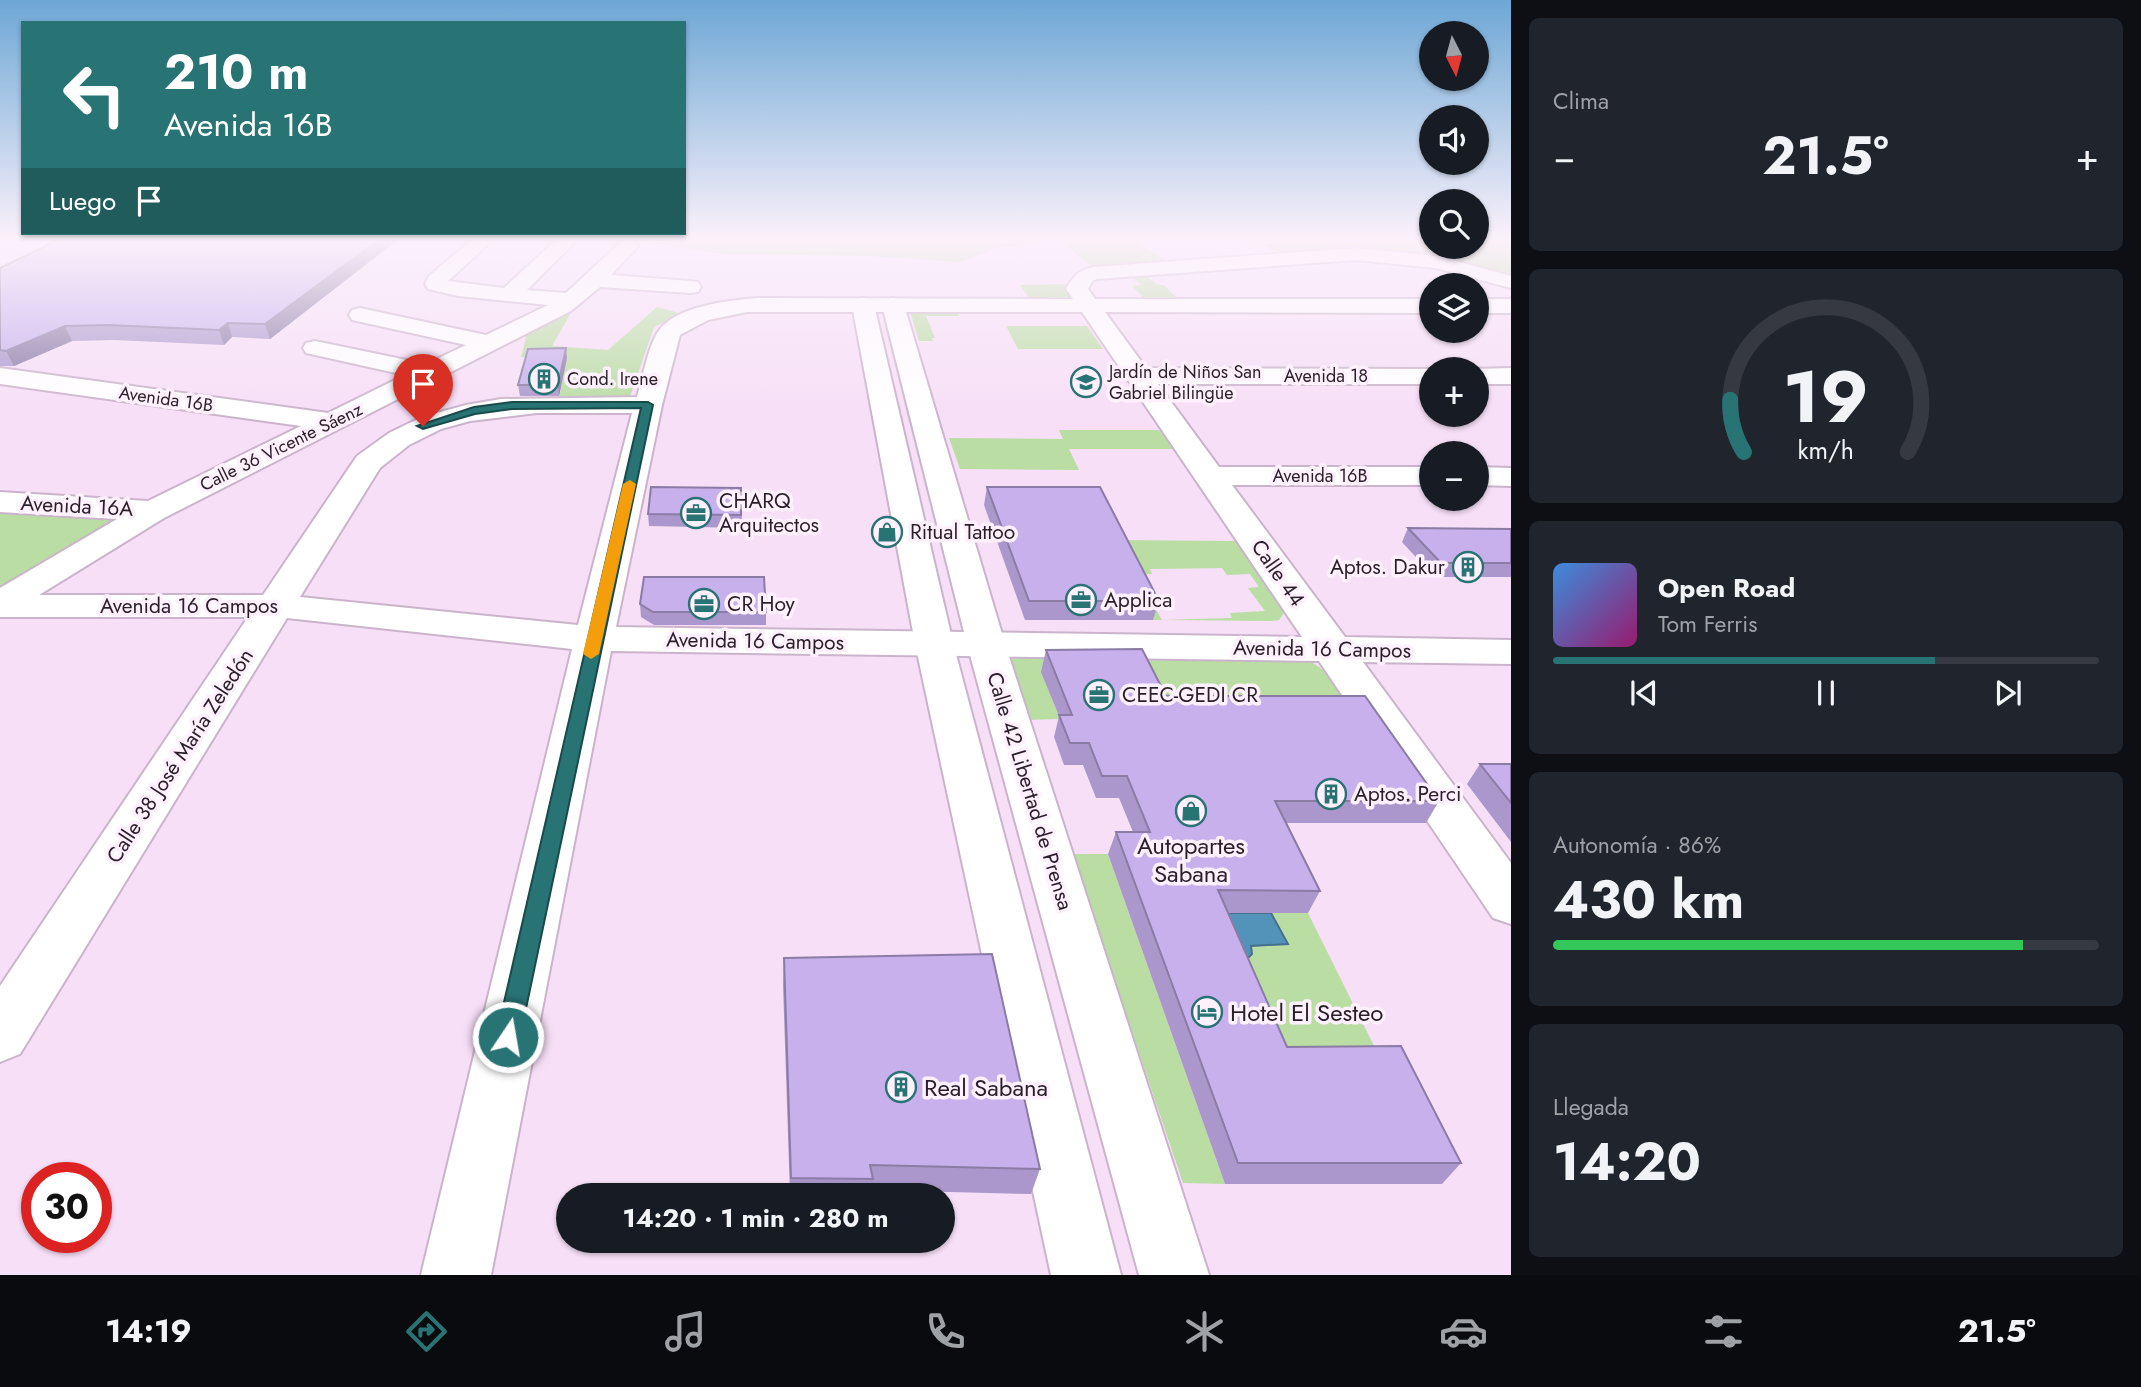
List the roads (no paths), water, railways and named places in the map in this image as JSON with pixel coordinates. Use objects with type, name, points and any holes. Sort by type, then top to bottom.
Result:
[{"type":"street","points":[[392,323],[443,298]]},
{"type":"street","points":[[570,298],[746,305],[878,305],[989,298]]},
{"type":"street","name":"Calle 36 Vicente Sáenz","points":[[0,605],[153,510],[579,298]]},
{"type":"street","name":"Calle 44","points":[[1090,298],[1137,376],[1511,902]]},
{"type":"street","points":[[1236,298],[1419,305]]},
{"type":"street","points":[[456,1275],[594,639],[648,405],[669,332],[693,302]]},
{"type":"street","points":[[878,305],[934,643],[1086,1275]]},
{"type":"street","name":"Calle 42 Libertad de Prensa","points":[[878,305],[986,644],[1174,1275]]},
{"type":"street","points":[[1489,306],[1511,306]]},
{"type":"street","points":[[360,315],[489,343]]},
{"type":"street","points":[[315,348],[431,373]]},
{"type":"street","name":"Avenida 16B","points":[[0,376],[333,422]]},
{"type":"street","name":"Avenida 18","points":[[1137,376],[1419,376]]},
{"type":"street","points":[[1489,376],[1511,376]]},
{"type":"street","name":"Calle 38 José María Zeledón","points":[[0,1035],[368,462],[403,435],[474,410],[512,406],[648,405]]},
{"type":"street","name":"Avenida 16B","points":[[1209,476],[1419,476]]},
{"type":"street","points":[[1489,477],[1511,477]]},
{"type":"street","name":"Avenida 16A","points":[[0,502],[153,510]]},
{"type":"street","name":"Avenida 16 Campos","points":[[0,605],[277,606],[594,639],[1511,652]]},
{"type":"water","points":[[1208,913],[1271,913],[1288,944],[1251,946],[1252,954],[1248,958]]},
{"type":"place","name":"Cond. Irene","points":[[544,379]]},
{"type":"place","name":"Jardín de Niños San Gabriel Bilingüe","points":[[1086,382]]},
{"type":"place","name":"CHARQ Arquitectos","points":[[696,513]]},
{"type":"place","name":"Ritual Tattoo","points":[[887,532]]},
{"type":"place","name":"Aptos. Dakur","points":[[1468,567]]},
{"type":"place","name":"Applica","points":[[1081,600]]},
{"type":"place","name":"CR Hoy","points":[[704,604]]},
{"type":"place","name":"CEEC-GEDI CR","points":[[1099,695]]},
{"type":"place","name":"Aptos. Perci","points":[[1331,794]]},
{"type":"place","name":"Autopartes Sabana","points":[[1191,811]]},
{"type":"place","name":"Hotel El Sesteo","points":[[1207,1012]]},
{"type":"place","name":"Real Sabana","points":[[901,1087]]}]
